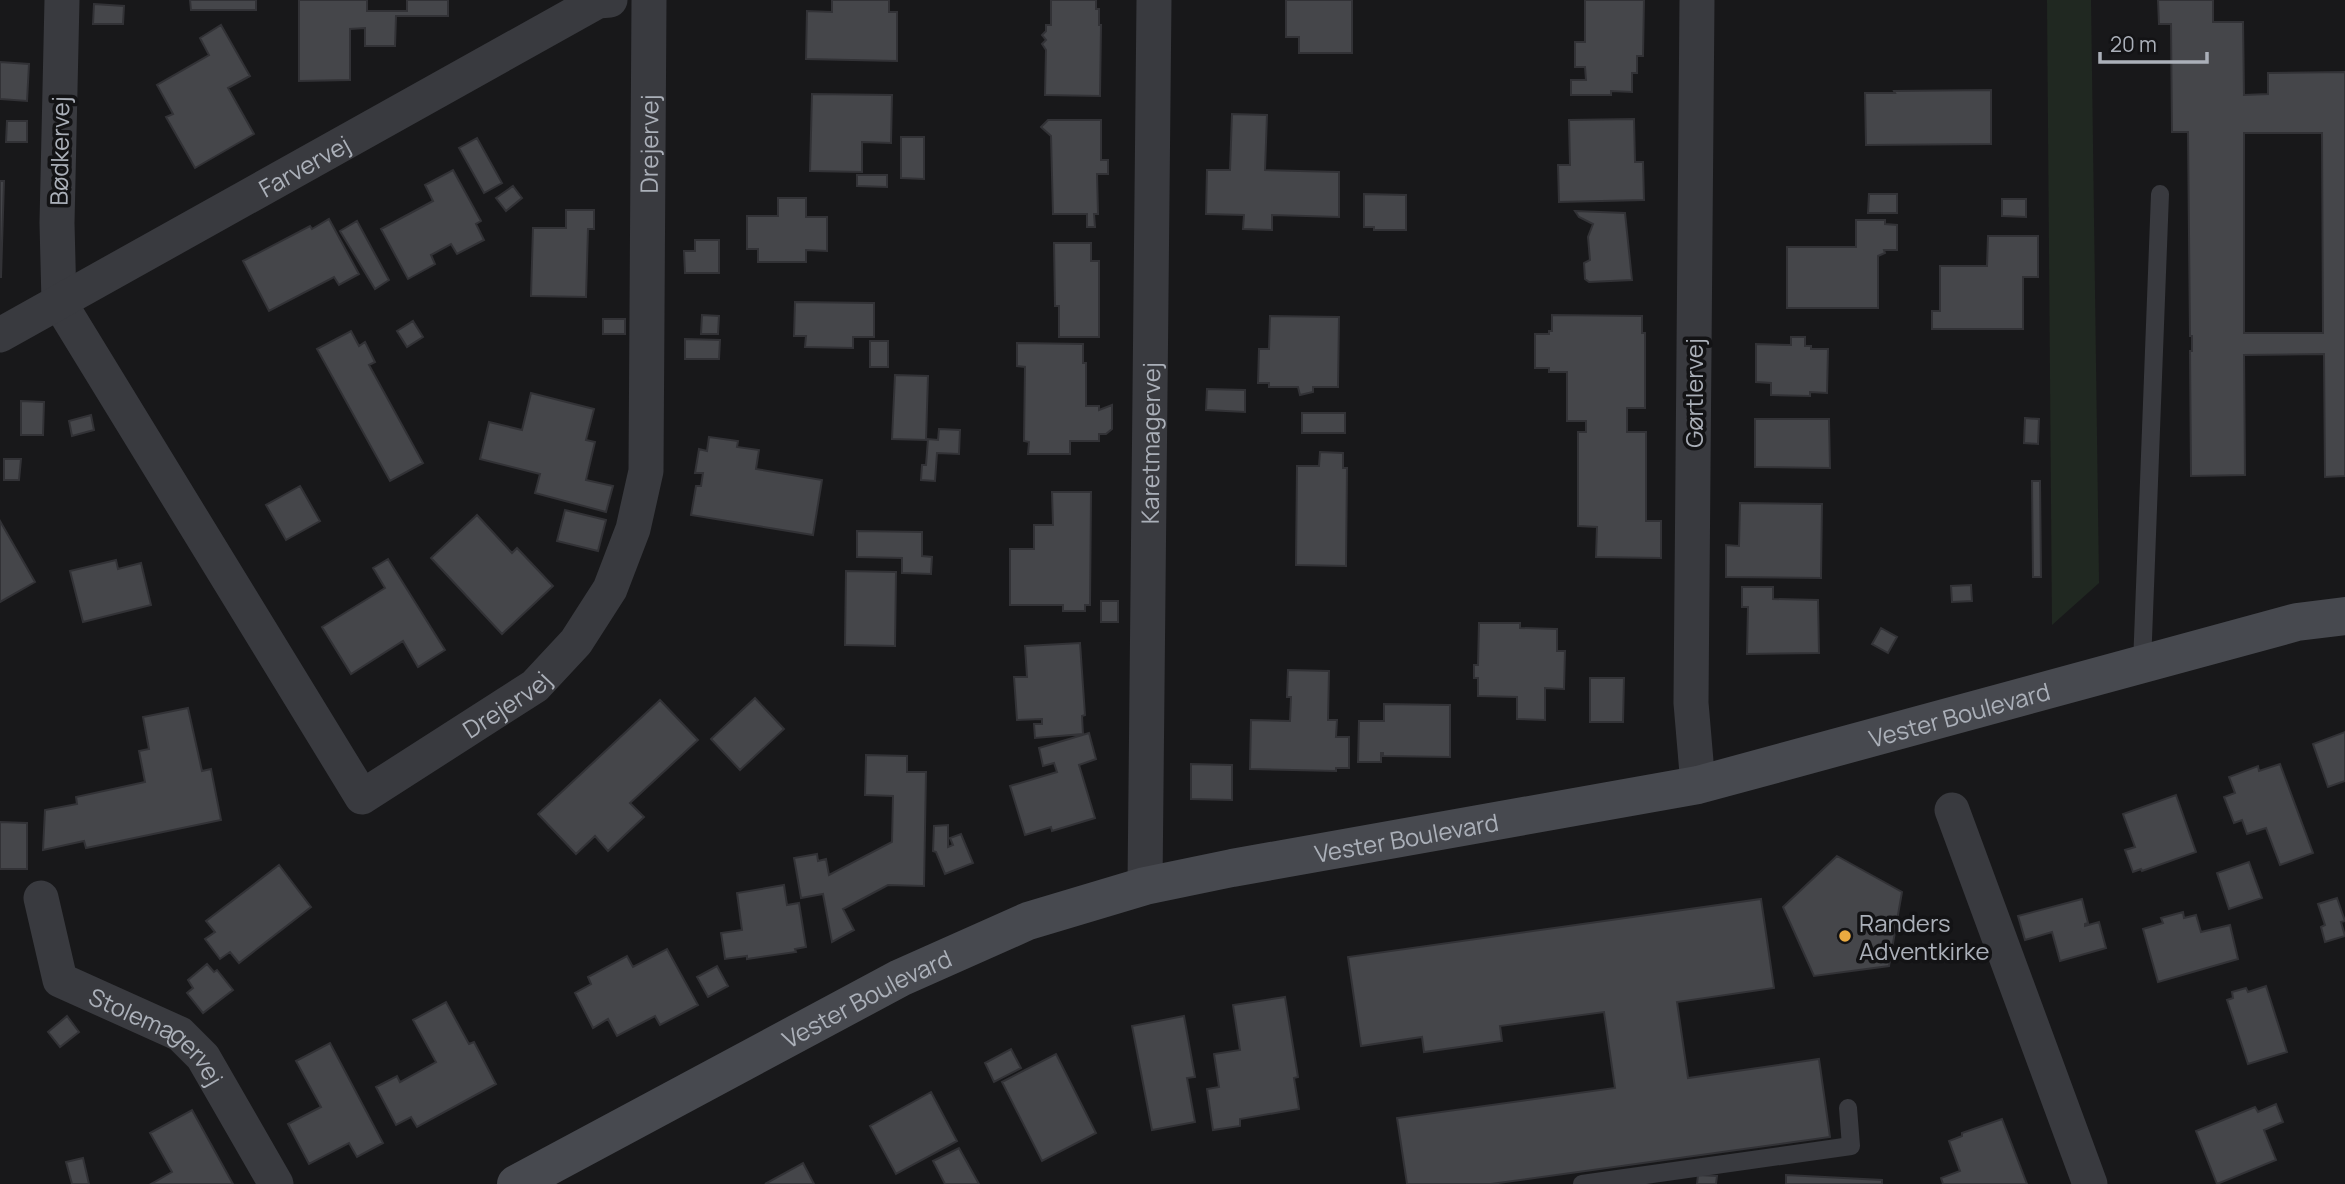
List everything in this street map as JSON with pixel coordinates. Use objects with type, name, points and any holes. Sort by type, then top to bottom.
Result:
[{"type":"main road","name":"Vester Boulevard","points":[[516,1184],[900,978],[1028,921],[1145,886],[1232,868],[1698,785],[2297,622],[2345,616]]},
{"type":"street","name":"Bødkervej","points":[[59,302],[57,223],[62,0]]},
{"type":"street","name":"Farvervej","points":[[0,335],[598,1],[610,0]]},
{"type":"street","name":"Drejervej","points":[[59,302],[362,797],[535,686],[576,642],[610,589],[633,529],[646,471],[649,0]]},
{"type":"street","name":"Karetmagervej","points":[[1145,886],[1153,0]]},
{"type":"street","name":"Gørtlervej","points":[[1697,0],[1691,703],[1698,785]]},
{"type":"street","points":[[1952,810],[2090,1184]]},
{"type":"street","name":"Stolemagervej","points":[[41,898],[60,981],[180,1034],[203,1057],[276,1184]]},
{"type":"lane","points":[[2143,665],[2160,194]]},
{"type":"lane","points":[[1582,1184],[1851,1146],[1847,1108]]},
{"type":"shaded area","points":[[2047,0],[2091,0],[2099,583],[2052,625]]},
{"type":"building","points":[[190,0],[256,0],[256,10],[191,10]]},
{"type":"building","points":[[299,0],[367,0],[367,11],[407,11],[407,0],[448,0],[448,16],[396,16],[395,46],[365,46],[365,28],[350,29],[350,80],[299,81]]},
{"type":"building","points":[[832,0],[889,0],[889,12],[897,12],[897,61],[806,59],[807,11],[832,12]]},
{"type":"building","points":[[1051,0],[1096,0],[1101,25],[1100,96],[1045,95],[1046,50],[1042,44],[1046,40],[1042,35],[1046,31],[1046,25],[1051,25]]},
{"type":"building","points":[[1286,0],[1352,0],[1352,53],[1299,53],[1299,37],[1286,37]]},
{"type":"building","points":[[1585,0],[1644,0],[1643,56],[1637,56],[1637,73],[1632,73],[1632,92],[1571,95],[1571,80],[1586,80],[1585,67],[1575,67],[1575,42],[1585,42]]},
{"type":"building","points":[[2158,0],[2213,0],[2213,22],[2243,22],[2244,95],[2268,94],[2268,73],[2345,72],[2345,476],[2325,477],[2324,354],[2244,355],[2245,475],[2191,476],[2192,336],[2188,132],[2172,132],[2171,24],[2159,24]],"holes":[[[2244,133],[2322,133],[2323,333],[2244,333]]]},
{"type":"building","points":[[94,4],[124,6],[123,24],[93,24]]},
{"type":"building","points":[[221,25],[250,76],[228,88],[254,134],[195,168],[166,117],[173,114],[157,85],[209,55],[200,38]]},
{"type":"building","points":[[0,62],[29,64],[27,101],[0,99]]},
{"type":"building","points":[[1991,90],[1991,144],[1866,145],[1865,93]]},
{"type":"building","points":[[812,94],[892,95],[891,143],[862,142],[862,172],[810,171]]},
{"type":"building","points":[[1232,114],[1267,115],[1265,170],[1339,172],[1339,217],[1272,215],[1272,230],[1243,229],[1244,215],[1206,214],[1207,170],[1230,170]]},
{"type":"building","points":[[1634,119],[1635,162],[1643,162],[1644,200],[1559,202],[1558,165],[1570,165],[1569,120]]},
{"type":"building","points":[[1048,120],[1101,120],[1101,160],[1108,160],[1108,174],[1097,174],[1098,214],[1094,214],[1095,227],[1087,227],[1087,214],[1053,214],[1051,136],[1041,127]]},
{"type":"building","points":[[7,121],[27,121],[27,142],[6,142]]},
{"type":"building","points":[[901,137],[924,137],[924,179],[901,178]]},
{"type":"building","points":[[477,138],[502,183],[484,193],[459,148]]},
{"type":"building","points":[[453,170],[481,221],[476,224],[484,240],[457,254],[451,244],[431,255],[435,264],[408,279],[381,229],[433,201],[425,185]]},
{"type":"building","points":[[857,175],[887,175],[887,187],[857,186]]},
{"type":"building","points":[[0,181],[4,181],[1,277],[0,277]]},
{"type":"building","points":[[513,186],[522,198],[506,211],[496,198]]},
{"type":"building","points":[[1364,194],[1406,195],[1406,230],[1374,230],[1374,227],[1364,227]]},
{"type":"building","points":[[1869,194],[1897,194],[1897,213],[1868,213]]},
{"type":"building","points":[[778,198],[806,198],[806,217],[827,217],[827,251],[806,250],[806,262],[758,262],[758,249],[747,249],[747,216],[778,216]]},
{"type":"building","points":[[2002,199],[2026,199],[2026,217],[2002,216]]},
{"type":"building","points":[[566,210],[594,210],[594,229],[588,229],[586,297],[531,296],[533,228],[566,228]]},
{"type":"building","points":[[1575,211],[1625,213],[1632,280],[1589,282],[1585,279],[1584,263],[1590,260],[1588,237],[1593,224],[1579,217]]},
{"type":"building","points":[[329,219],[359,274],[339,285],[334,277],[269,311],[243,261]]},
{"type":"building","points":[[1856,220],[1885,220],[1885,224],[1897,225],[1897,250],[1884,250],[1885,253],[1878,256],[1878,308],[1787,308],[1787,247],[1856,247]]},
{"type":"building","points":[[357,221],[389,280],[375,289],[340,231]]},
{"type":"building","points":[[1988,236],[2038,236],[2038,277],[2023,277],[2023,329],[1932,329],[1932,311],[1940,311],[1940,266],[1987,266]]},
{"type":"building","points":[[695,240],[719,240],[719,273],[685,273],[684,251],[695,251]]},
{"type":"building","points":[[1054,243],[1091,243],[1091,261],[1099,261],[1099,337],[1059,337],[1059,306],[1055,306]]},
{"type":"building","points":[[795,302],[874,303],[874,337],[853,337],[853,348],[805,347],[806,336],[794,336]]},
{"type":"building","points":[[702,315],[719,316],[718,334],[701,334]]},
{"type":"building","points":[[1552,315],[1642,316],[1642,333],[1645,333],[1645,408],[1627,408],[1627,432],[1646,432],[1646,521],[1661,521],[1661,558],[1596,557],[1597,527],[1578,526],[1578,432],[1586,432],[1586,421],[1567,421],[1567,372],[1549,372],[1549,368],[1535,368],[1535,334],[1549,334],[1549,331],[1552,331]]},
{"type":"building","points":[[1270,316],[1339,317],[1338,387],[1313,387],[1313,392],[1300,395],[1298,387],[1269,387],[1269,383],[1258,383],[1259,349],[1269,349]]},
{"type":"building","points":[[603,319],[625,319],[625,334],[603,334]]},
{"type":"building","points":[[413,321],[423,337],[407,347],[397,331]]},
{"type":"building","points":[[351,331],[359,346],[365,342],[375,362],[369,365],[423,463],[390,481],[317,349]]},
{"type":"building","points":[[1791,337],[1805,337],[1805,346],[1811,346],[1811,349],[1828,349],[1827,393],[1810,392],[1810,396],[1771,395],[1771,383],[1756,382],[1756,344],[1791,345]]},
{"type":"building","points":[[685,339],[720,340],[719,359],[685,359]]},
{"type":"building","points":[[870,341],[888,341],[888,367],[870,367]]},
{"type":"building","points":[[1017,343],[1083,344],[1086,406],[1099,406],[1099,410],[1112,405],[1112,429],[1106,434],[1099,434],[1099,441],[1070,441],[1070,454],[1028,454],[1029,442],[1024,441],[1025,367],[1017,366]]},
{"type":"building","points":[[895,375],[928,376],[926,440],[892,439]]},
{"type":"building","points":[[1207,389],[1245,390],[1245,412],[1206,410]]},
{"type":"building","points":[[531,393],[594,409],[586,440],[595,442],[586,480],[613,486],[606,512],[535,493],[540,474],[480,459],[489,422],[522,430]]},
{"type":"building","points":[[21,401],[44,402],[43,435],[21,435]]},
{"type":"building","points":[[1302,413],[1345,413],[1345,433],[1302,433]]},
{"type":"building","points":[[91,415],[94,430],[72,436],[69,421]]},
{"type":"building","points":[[2025,418],[2039,419],[2038,444],[2024,443]]},
{"type":"building","points":[[1755,419],[1829,419],[1830,468],[1755,467]]},
{"type":"building","points":[[939,429],[960,430],[959,454],[937,453],[935,481],[921,480],[922,465],[926,465],[928,439],[938,440]]},
{"type":"building","points":[[709,437],[738,441],[737,447],[759,450],[756,469],[822,480],[813,535],[691,515],[696,486],[701,486],[703,473],[695,473],[699,449],[707,451]]},
{"type":"building","points":[[1320,452],[1343,453],[1343,468],[1347,468],[1346,566],[1296,565],[1297,466],[1319,466]]},
{"type":"building","points":[[4,459],[21,459],[19,480],[4,480]]},
{"type":"building","points":[[2032,481],[2040,481],[2041,577],[2033,577]]},
{"type":"building","points":[[300,486],[320,521],[286,540],[266,505]]},
{"type":"building","points":[[1052,492],[1091,492],[1090,605],[1085,605],[1085,611],[1063,611],[1063,605],[1010,605],[1010,549],[1034,549],[1034,525],[1053,525]]},
{"type":"building","points":[[1740,503],[1822,504],[1821,578],[1726,577],[1726,545],[1739,546]]},
{"type":"building","points":[[565,510],[606,520],[598,551],[557,541]]},
{"type":"building","points":[[477,515],[512,553],[517,548],[553,586],[502,634],[431,558]]},
{"type":"building","points":[[0,521],[35,582],[0,602]]},
{"type":"building","points":[[857,531],[922,532],[922,556],[932,557],[931,574],[902,573],[902,558],[857,557]]},
{"type":"building","points":[[388,559],[445,650],[418,667],[403,641],[351,674],[322,627],[385,588],[373,568]]},
{"type":"building","points":[[116,560],[118,569],[141,563],[151,605],[83,622],[70,571]]},
{"type":"building","points":[[846,571],[896,572],[895,646],[845,645]]},
{"type":"building","points":[[1971,585],[1972,601],[1952,602],[1951,586]]},
{"type":"building","points":[[1742,587],[1773,587],[1773,599],[1818,600],[1819,653],[1747,654],[1748,607],[1742,607]]},
{"type":"building","points":[[1101,601],[1118,601],[1118,622],[1101,622]]},
{"type":"building","points":[[1479,623],[1520,623],[1520,628],[1557,629],[1557,651],[1565,651],[1564,689],[1545,688],[1545,720],[1517,719],[1517,697],[1478,696],[1478,678],[1474,678],[1474,665],[1478,665]]},
{"type":"building","points":[[1881,628],[1897,637],[1888,653],[1872,644]]},
{"type":"building","points":[[1080,643],[1085,715],[1082,716],[1083,734],[1035,738],[1034,724],[1042,724],[1042,719],[1017,720],[1014,677],[1027,677],[1025,646]]},
{"type":"building","points":[[1288,670],[1329,671],[1328,720],[1337,720],[1336,737],[1349,737],[1349,768],[1336,768],[1336,771],[1250,769],[1251,720],[1290,721]]},
{"type":"building","points":[[1590,678],[1624,678],[1623,722],[1590,722]]},
{"type":"building","points":[[755,698],[784,729],[740,770],[711,739]]},
{"type":"building","points":[[660,700],[698,740],[630,803],[644,817],[608,851],[595,836],[576,854],[538,814]]},
{"type":"building","points":[[1384,704],[1450,705],[1450,757],[1383,756],[1381,753],[1381,762],[1358,762],[1359,721],[1384,721]]},
{"type":"building","points":[[188,708],[202,771],[211,769],[221,820],[86,848],[84,841],[43,850],[45,810],[77,804],[76,797],[145,782],[139,751],[149,749],[143,717]]},
{"type":"building","points":[[2345,732],[2345,781],[2328,787],[2313,744]]},
{"type":"building","points":[[1089,733],[1096,759],[1079,765],[1095,818],[1052,831],[1051,827],[1025,835],[1010,786],[1057,772],[1054,763],[1043,766],[1039,748]]},
{"type":"building","points":[[866,755],[907,756],[907,772],[926,772],[924,886],[888,885],[843,909],[854,930],[832,942],[823,894],[801,898],[794,858],[817,854],[818,861],[826,859],[829,875],[892,842],[893,796],[865,795]]},
{"type":"building","points":[[1191,764],[1232,765],[1232,800],[1191,799]]},
{"type":"building","points":[[2280,764],[2313,853],[2280,865],[2266,828],[2247,834],[2242,820],[2234,823],[2224,797],[2235,793],[2229,777],[2258,766],[2259,771]]},
{"type":"building","points":[[2176,795],[2196,852],[2133,872],[2125,850],[2135,847],[2123,814]]},
{"type":"building","points":[[0,822],[27,823],[27,869],[0,869]]},
{"type":"building","points":[[948,825],[948,847],[953,845],[950,838],[961,834],[973,863],[945,874],[936,852],[933,851],[934,826]]},
{"type":"building","name":"Randers Adventkirke","points":[[1837,856],[1902,892],[1889,966],[1814,976],[1783,907]]},
{"type":"building","points":[[2249,862],[2262,898],[2229,909],[2217,873]]},
{"type":"building","points":[[279,865],[311,907],[239,963],[230,952],[220,959],[205,939],[215,932],[206,921]]},
{"type":"building","points":[[784,885],[787,905],[799,903],[806,947],[795,949],[796,952],[747,959],[747,956],[725,959],[721,933],[742,930],[737,893]]},
{"type":"building","points":[[2337,898],[2345,921],[2341,922],[2345,936],[2325,942],[2321,927],[2325,925],[2318,904]]},
{"type":"building","points":[[1761,899],[1774,988],[1677,1002],[1688,1078],[1819,1059],[1830,1137],[1491,1184],[1407,1184],[1397,1118],[1615,1088],[1604,1012],[1500,1026],[1502,1041],[1424,1052],[1422,1037],[1361,1046],[1348,957]]},
{"type":"building","points":[[2082,899],[2088,923],[2085,926],[2099,922],[2106,948],[2060,961],[2052,932],[2025,940],[2018,916]]},
{"type":"building","points":[[2183,912],[2184,918],[2196,915],[2201,932],[2230,925],[2238,959],[2158,982],[2143,929],[2163,923],[2161,918]]},
{"type":"building","points":[[667,949],[698,1005],[660,1025],[655,1016],[617,1036],[608,1019],[593,1028],[575,993],[591,984],[588,977],[627,956],[633,967]]},
{"type":"building","points":[[207,964],[214,972],[217,970],[233,990],[203,1013],[187,993],[193,988],[188,980]]},
{"type":"building","points":[[717,966],[728,986],[708,997],[697,977]]},
{"type":"building","points":[[2266,986],[2287,1052],[2248,1064],[2227,1000],[2233,998],[2232,992],[2246,988],[2248,992]]},
{"type":"building","points":[[1285,997],[1298,1077],[1294,1078],[1299,1109],[1240,1119],[1240,1126],[1213,1130],[1207,1089],[1219,1087],[1214,1054],[1240,1050],[1233,1005]]},
{"type":"building","points":[[446,1002],[469,1044],[474,1042],[496,1084],[417,1127],[411,1117],[396,1125],[376,1087],[397,1076],[400,1082],[436,1062],[413,1020]]},
{"type":"building","points":[[67,1016],[79,1032],[60,1047],[48,1032]]},
{"type":"building","points":[[1184,1016],[1195,1077],[1187,1078],[1195,1122],[1152,1130],[1132,1026]]},
{"type":"building","points":[[330,1043],[383,1143],[357,1157],[349,1143],[309,1164],[288,1124],[321,1107],[296,1061]]},
{"type":"building","points":[[1011,1049],[1021,1068],[994,1082],[985,1063]]},
{"type":"building","points":[[1056,1054],[1096,1133],[1042,1161],[1002,1082]]},
{"type":"building","points":[[931,1092],[957,1141],[896,1174],[870,1126]]},
{"type":"building","points":[[2276,1104],[2283,1122],[2264,1130],[2276,1160],[2217,1184],[2196,1131],[2255,1107],[2258,1112]]},
{"type":"building","points":[[192,1110],[233,1184],[151,1184],[172,1172],[150,1133]]},
{"type":"building","points":[[2002,1119],[2027,1184],[1943,1184],[1941,1178],[1960,1171],[1949,1141],[1962,1136],[1962,1133]]},
{"type":"building","points":[[959,1148],[979,1184],[945,1184],[933,1161]]},
{"type":"building","points":[[83,1158],[89,1184],[72,1184],[66,1162]]},
{"type":"building","points":[[803,1163],[814,1184],[765,1184]]},
{"type":"building","points":[[1698,1175],[1717,1176],[1716,1184],[1697,1184]]},
{"type":"building","points":[[1786,1175],[1882,1180],[1882,1184],[1786,1184]]},
{"type":"place","name":"Randers Adventkirke","points":[[1845,936]]}]
